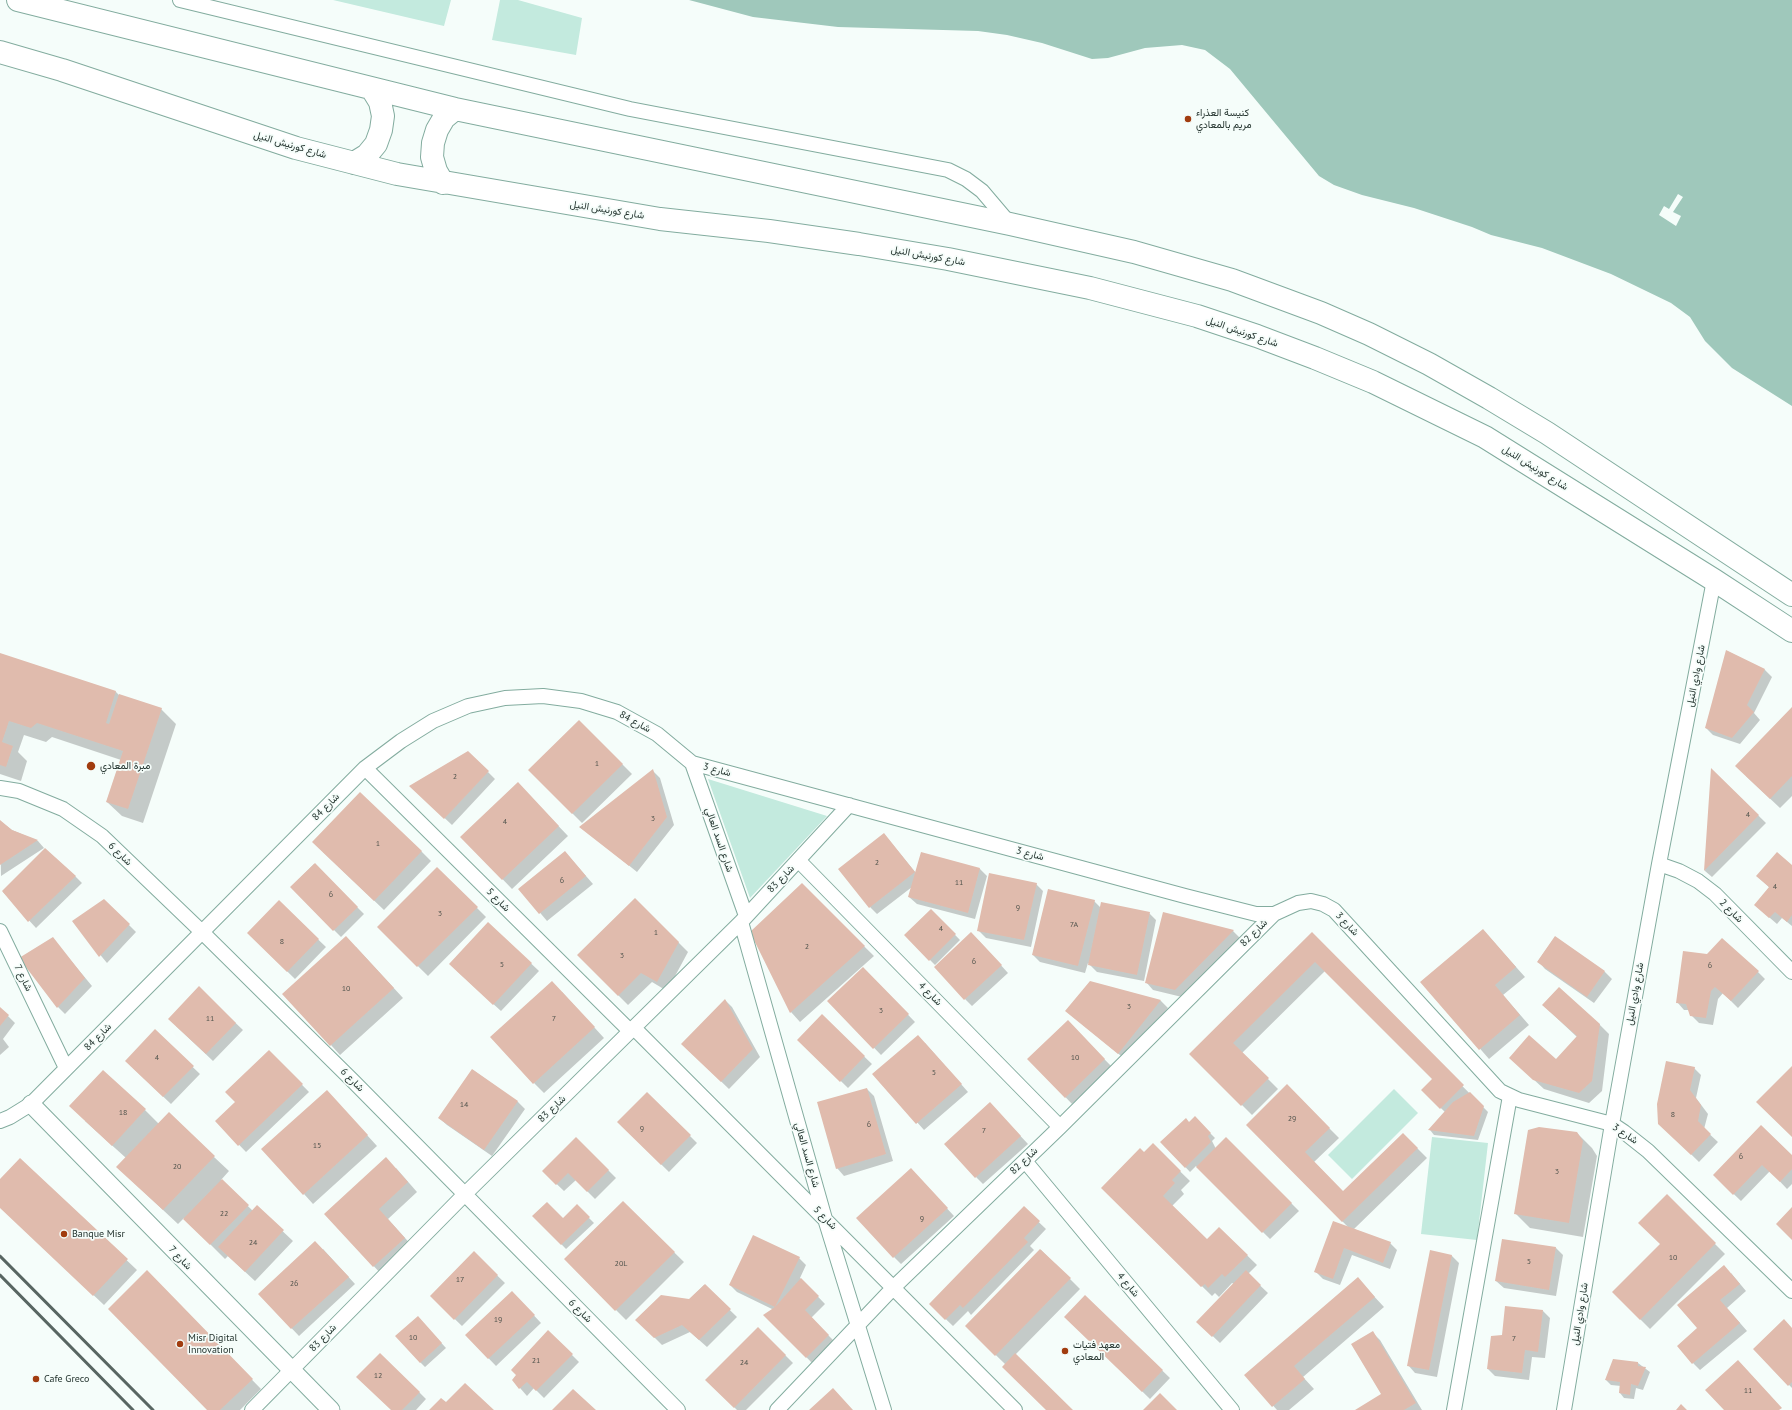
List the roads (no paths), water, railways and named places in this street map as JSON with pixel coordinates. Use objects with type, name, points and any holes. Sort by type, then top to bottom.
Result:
[{"type":"highway","points":[[18,0],[455,109],[1010,224],[1183,265],[1321,313],[1369,334],[1436,368],[1547,433],[1792,595]]},
{"type":"highway","name":"شارع كورنيش النيل","points":[[0,52],[62,70],[288,145],[397,174],[660,219],[770,231],[948,259],[1090,288],[1197,316],[1257,336],[1315,358],[1429,408],[1485,437],[1714,580],[1792,631]]},
{"type":"highway","points":[[354,163],[367,155],[376,144],[381,130],[383,116],[380,102],[372,89]]},
{"type":"highway","points":[[443,182],[436,171],[432,157],[433,143],[437,130],[444,118],[455,109]]},
{"type":"street","points":[[180,0],[630,109],[948,170],[966,179],[982,191],[1010,224]]},
{"type":"street","name":"شارع وادي النيل","points":[[1564,1410],[1612,1124],[1659,864],[1714,580]]},
{"type":"street","name":"شارع 84","points":[[0,1121],[10,1117],[31,1104],[365,768],[433,721],[468,706],[505,698],[543,696],[581,701],[617,712],[657,734],[692,763]]},
{"type":"street","name":"شارع 3","points":[[692,763],[1256,914],[1274,914],[1298,903],[1311,901],[1323,904],[1334,910],[1500,1091],[1519,1100],[1612,1124],[1648,1151],[1792,1291]]},
{"type":"street","name":"شارع السد العالي","points":[[692,763],[743,919],[826,1219],[884,1410]]},
{"type":"street","name":"شارع 5","points":[[365,768],[826,1219],[1015,1410]]},
{"type":"street","name":"شارع 6","points":[[0,788],[19,791],[63,809],[102,836],[202,932],[465,1194],[678,1410]]},
{"type":"street","name":"شارع 83","points":[[252,1410],[465,1194],[743,919],[799,861],[849,805]]},
{"type":"street","name":"شارع 4","points":[[799,861],[1060,1127]]},
{"type":"street","name":"شارع 2","points":[[1659,864],[1679,871],[1698,881],[1792,972]]},
{"type":"street","name":"شارع 82","points":[[777,1410],[894,1288],[1060,1127],[1274,914]]},
{"type":"street","name":"شارع 7","points":[[0,931],[66,1068]]},
{"type":"street","points":[[1454,1410],[1510,1096]]},
{"type":"street","name":"شارع 7","points":[[31,1104],[291,1371],[331,1410]]},
{"type":"street","name":"شارع 4","points":[[1025,1161],[1232,1410]]},
{"type":"railway","points":[[0,1256],[153,1410]]},
{"type":"railway","points":[[0,1275],[133,1410]]},
{"type":"place","name":"كنيسة العذراء مريم بالمعادي","points":[[1188,119]]},
{"type":"place","name":"مبرة المعادي","points":[[91,766]]},
{"type":"place","name":"Banque Misr","points":[[64,1234]]},
{"type":"place","name":"Misr Digital Innovation","points":[[180,1344]]},
{"type":"place","name":"معهد فتيات المعادي","points":[[1065,1351]]},
{"type":"place","name":"Cafe Greco","points":[[36,1379]]}]
